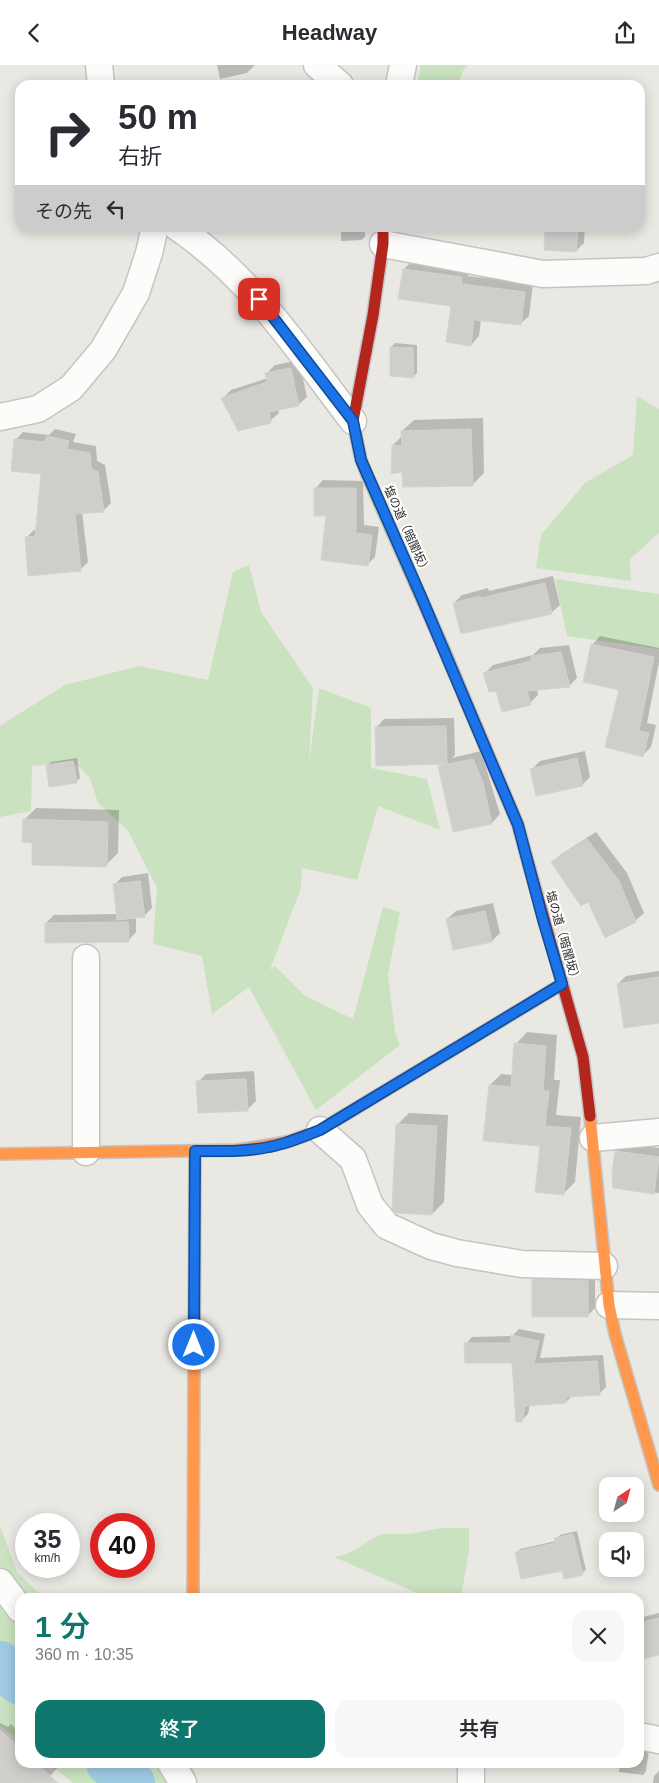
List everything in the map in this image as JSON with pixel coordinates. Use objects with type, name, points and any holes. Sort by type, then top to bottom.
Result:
[{"type":"street","points":[[99,65],[100,80]]},
{"type":"street","points":[[318,65],[334,80]]},
{"type":"street","points":[[399,80],[403,65]]},
{"type":"street","points":[[0,417],[38,409],[71,388],[103,350],[136,293],[154,232]]},
{"type":"street","points":[[183,232],[217,259],[259,299],[353,421]]},
{"type":"street","points":[[353,421],[373,315],[383,236],[543,274],[640,271],[659,267]]},
{"type":"street","name":"塩の道（暗闇坂）","points":[[353,421],[361,460],[518,825],[543,920],[583,1057],[609,1305],[615,1334],[659,1485]]},
{"type":"street","points":[[86,959],[86,1152]]},
{"type":"street","points":[[0,1154],[238,1150],[268,1147],[295,1140],[320,1130],[562,984]]},
{"type":"street","points":[[320,1130],[353,1159],[370,1205],[387,1226],[431,1246],[457,1253],[522,1264],[604,1266]]},
{"type":"street","points":[[593,1138],[659,1132]]},
{"type":"street","points":[[193,1593],[195,1151]]},
{"type":"street","points":[[609,1305],[659,1306]]},
{"type":"street","points":[[0,1582],[15,1602]]},
{"type":"street","points":[[644,1737],[659,1740]]},
{"type":"street","points":[[174,1768],[183,1783]]},
{"type":"street","points":[[471,1768],[471,1783]]},
{"type":"green space","points":[[421,65],[467,65],[460,80],[418,80]]},
{"type":"green space","points":[[637,396],[659,409],[659,533],[630,559],[631,581],[536,568],[541,535],[585,483],[633,455]]},
{"type":"green space","points":[[249,565],[261,612],[313,688],[309,762],[319,688],[371,708],[371,768],[427,779],[440,830],[378,806],[357,880],[302,868],[301,888],[270,970],[275,966],[304,995],[353,1019],[383,907],[400,912],[388,975],[395,1032],[400,1045],[316,1110],[249,987],[212,1014],[202,956],[153,944],[157,888],[128,831],[98,803],[90,778],[74,762],[32,766],[31,811],[0,817],[0,726],[65,685],[139,666],[208,680],[233,572]]},
{"type":"green space","points":[[555,579],[659,594],[659,649],[567,636]]},
{"type":"green space","points":[[0,1526],[15,1567],[15,1578],[23,1578],[39,1593],[15,1593],[15,1737],[0,1725]]},
{"type":"green space","points":[[442,1528],[469,1528],[469,1551],[462,1593],[417,1593],[334,1557],[347,1554],[381,1534],[409,1534]]},
{"type":"green space","points":[[54,1768],[192,1768],[195,1772],[196,1783],[73,1783]]},
{"type":"building","points":[[545,232],[578,232],[576,252],[544,250]]},
{"type":"building","points":[[403,269],[462,277],[461,284],[525,292],[521,325],[474,320],[471,346],[446,342],[451,306],[398,299]]},
{"type":"building","points":[[390,347],[413,348],[414,378],[390,376]]},
{"type":"building","points":[[291,368],[299,406],[269,412],[271,423],[238,431],[221,398],[267,382],[265,373]]},
{"type":"building","points":[[471,429],[473,486],[403,487],[402,472],[391,474],[392,445],[402,446],[401,431]]},
{"type":"building","points":[[47,436],[69,441],[67,449],[90,453],[91,468],[98,472],[104,512],[75,514],[81,571],[28,576],[25,537],[35,536],[41,474],[11,471],[14,439],[45,442]]},
{"type":"building","points":[[314,488],[356,488],[356,533],[372,535],[368,566],[321,560],[326,516],[314,516]]},
{"type":"building","points":[[545,583],[552,614],[461,634],[453,603]]},
{"type":"building","points":[[591,644],[654,657],[639,731],[649,733],[643,757],[605,747],[619,690],[583,682]]},
{"type":"building","points":[[561,652],[570,687],[527,691],[531,705],[502,712],[496,691],[489,692],[483,673],[531,661],[531,656]]},
{"type":"building","points":[[446,726],[447,764],[376,766],[375,727]]},
{"type":"building","points":[[577,758],[583,786],[536,796],[530,769]]},
{"type":"building","points":[[473,759],[483,783],[492,824],[453,832],[438,766]]},
{"type":"building","points":[[73,761],[77,783],[49,787],[46,765]]},
{"type":"building","points":[[23,819],[108,822],[107,867],[32,865],[32,843],[22,842]]},
{"type":"building","points":[[587,839],[619,881],[636,922],[605,938],[588,902],[581,906],[551,862]]},
{"type":"building","points":[[140,881],[145,917],[117,920],[113,884]]},
{"type":"building","points":[[485,911],[492,942],[453,950],[446,919]]},
{"type":"building","points":[[128,922],[129,942],[45,943],[45,923]]},
{"type":"building","points":[[659,977],[659,1023],[624,1028],[617,984]]},
{"type":"building","points":[[514,1043],[546,1046],[543,1091],[549,1091],[545,1126],[571,1128],[564,1195],[535,1192],[540,1146],[483,1141],[489,1085],[511,1087]]},
{"type":"building","points":[[246,1079],[248,1111],[198,1113],[196,1081]]},
{"type":"building","points":[[396,1124],[437,1126],[432,1215],[396,1213],[392,1209]]},
{"type":"building","points":[[615,1151],[659,1157],[654,1194],[613,1188],[612,1174]]},
{"type":"building","points":[[532,1279],[588,1281],[588,1317],[532,1317]]},
{"type":"building","points":[[511,1335],[539,1341],[534,1364],[597,1361],[600,1395],[566,1397],[566,1403],[525,1406],[522,1422],[516,1422],[512,1363],[465,1363],[464,1343],[510,1343]]},
{"type":"building","points":[[573,1534],[583,1575],[564,1579],[562,1571],[521,1579],[515,1552],[555,1543],[554,1538]]},
{"type":"building","points":[[659,1618],[659,1655],[644,1659],[644,1622]]},
{"type":"building","points":[[0,1730],[15,1744],[15,1768],[42,1768],[58,1783],[0,1783]]},
{"type":"waterway","points":[[0,1664],[15,1678]]},
{"type":"waterway","points":[[115,1768],[132,1783]]},
{"type":"traffic: fast","points":[[367,475],[443,647]]},
{"type":"traffic: slow","points":[[443,647],[518,825],[526,855]]},
{"type":"traffic: slow","points":[[590,1116],[609,1305],[615,1334],[659,1485]]},
{"type":"traffic: slow","points":[[0,1154],[238,1150],[287,1142]]},
{"type":"traffic: slow","points":[[193,1593],[195,1152]]},
{"type":"traffic: jam","points":[[367,475],[361,460],[353,421],[373,315],[383,232]]},
{"type":"traffic: jam","points":[[526,855],[583,1057],[590,1116]]},
{"type":"traffic: jam","points":[[287,1142],[320,1130],[562,984]]},
{"type":"route","points":[[194,1345],[195,1151],[268,1147],[295,1140],[320,1130],[562,984],[518,825],[361,460],[353,421],[259,299]]}]
